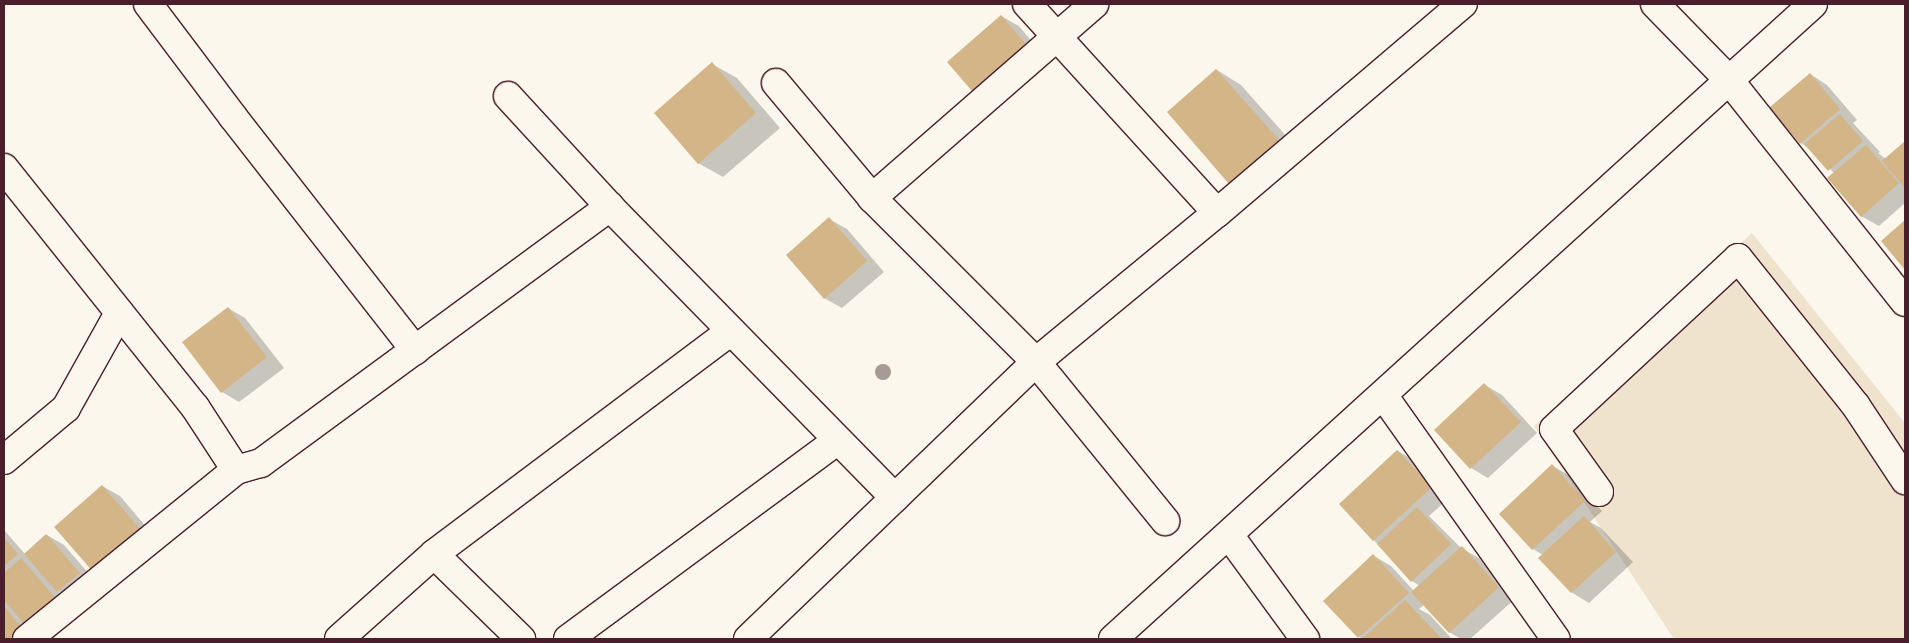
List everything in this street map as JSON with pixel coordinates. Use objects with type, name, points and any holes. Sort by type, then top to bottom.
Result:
[{"type":"street","points":[[148,4],[233,118],[415,350]]},
{"type":"street","points":[[1027,4],[1217,213]]},
{"type":"street","points":[[872,198],[1094,4]]},
{"type":"street","points":[[748,639],[1036,362],[1217,213],[1463,4]]},
{"type":"street","points":[[1656,4],[1729,80],[1905,302]]},
{"type":"street","points":[[1124,636],[1229,535],[1813,4]]},
{"type":"street","points":[[776,83],[872,198],[1036,362],[1165,521]]},
{"type":"street","points":[[508,96],[610,207],[895,498]]},
{"type":"street","points":[[4,168],[195,407],[236,470]]},
{"type":"street","points":[[27,639],[236,470],[261,463],[610,207]]},
{"type":"street","points":[[1599,492],[1554,429],[1738,258],[1856,406],[1905,480]]},
{"type":"street","points":[[4,460],[66,408],[119,313]]},
{"type":"street","points":[[351,636],[434,554],[731,331]]},
{"type":"street","points":[[1383,395],[1556,639]]},
{"type":"street","points":[[568,639],[838,440]]},
{"type":"street","points":[[1229,535],[1305,639]]},
{"type":"street","points":[[434,554],[521,639]]},
{"type":"shaded area","points":[[1752,233],[1905,423],[1905,639],[1674,639],[1534,426]]},
{"type":"building","points":[[1001,15],[1032,51],[978,98],[947,62]]},
{"type":"building","points":[[712,62],[756,113],[698,164],[654,113]]},
{"type":"building","points":[[1216,69],[1279,140],[1229,184],[1167,112]]},
{"type":"building","points":[[1810,73],[1840,109],[1800,144],[1769,108]]},
{"type":"building","points":[[1840,114],[1863,141],[1828,171],[1804,144]]},
{"type":"building","points":[[1905,141],[1905,188],[1882,161]]},
{"type":"building","points":[[1866,145],[1899,183],[1861,217],[1827,178]]},
{"type":"building","points":[[829,217],[867,261],[824,299],[786,255]]},
{"type":"building","points":[[1905,220],[1905,270],[1881,241]]},
{"type":"building","points":[[228,307],[267,357],[221,393],[182,342]]},
{"type":"building","points":[[1484,383],[1521,422],[1470,469],[1434,430]]},
{"type":"building","points":[[1397,450],[1432,487],[1373,541],[1339,504]]},
{"type":"building","points":[[1552,464],[1585,501],[1532,550],[1499,514]]},
{"type":"building","points":[[102,485],[143,532],[95,574],[54,527]]},
{"type":"building","points":[[1417,507],[1451,544],[1411,582],[1377,544]]},
{"type":"building","points":[[1584,516],[1616,552],[1571,593],[1538,558]]},
{"type":"building","points":[[46,534],[80,573],[57,592],[24,554]]},
{"type":"building","points":[[4,538],[18,554],[4,566]]},
{"type":"building","points":[[1462,546],[1499,587],[1449,633],[1411,592]]},
{"type":"building","points":[[1373,554],[1409,593],[1358,638],[1323,601]]},
{"type":"building","points":[[21,558],[59,602],[28,628],[4,600],[4,573]]},
{"type":"building","points":[[1405,600],[1442,639],[1362,639]]},
{"type":"building","points":[[4,606],[24,630],[13,639],[4,639]]}]
